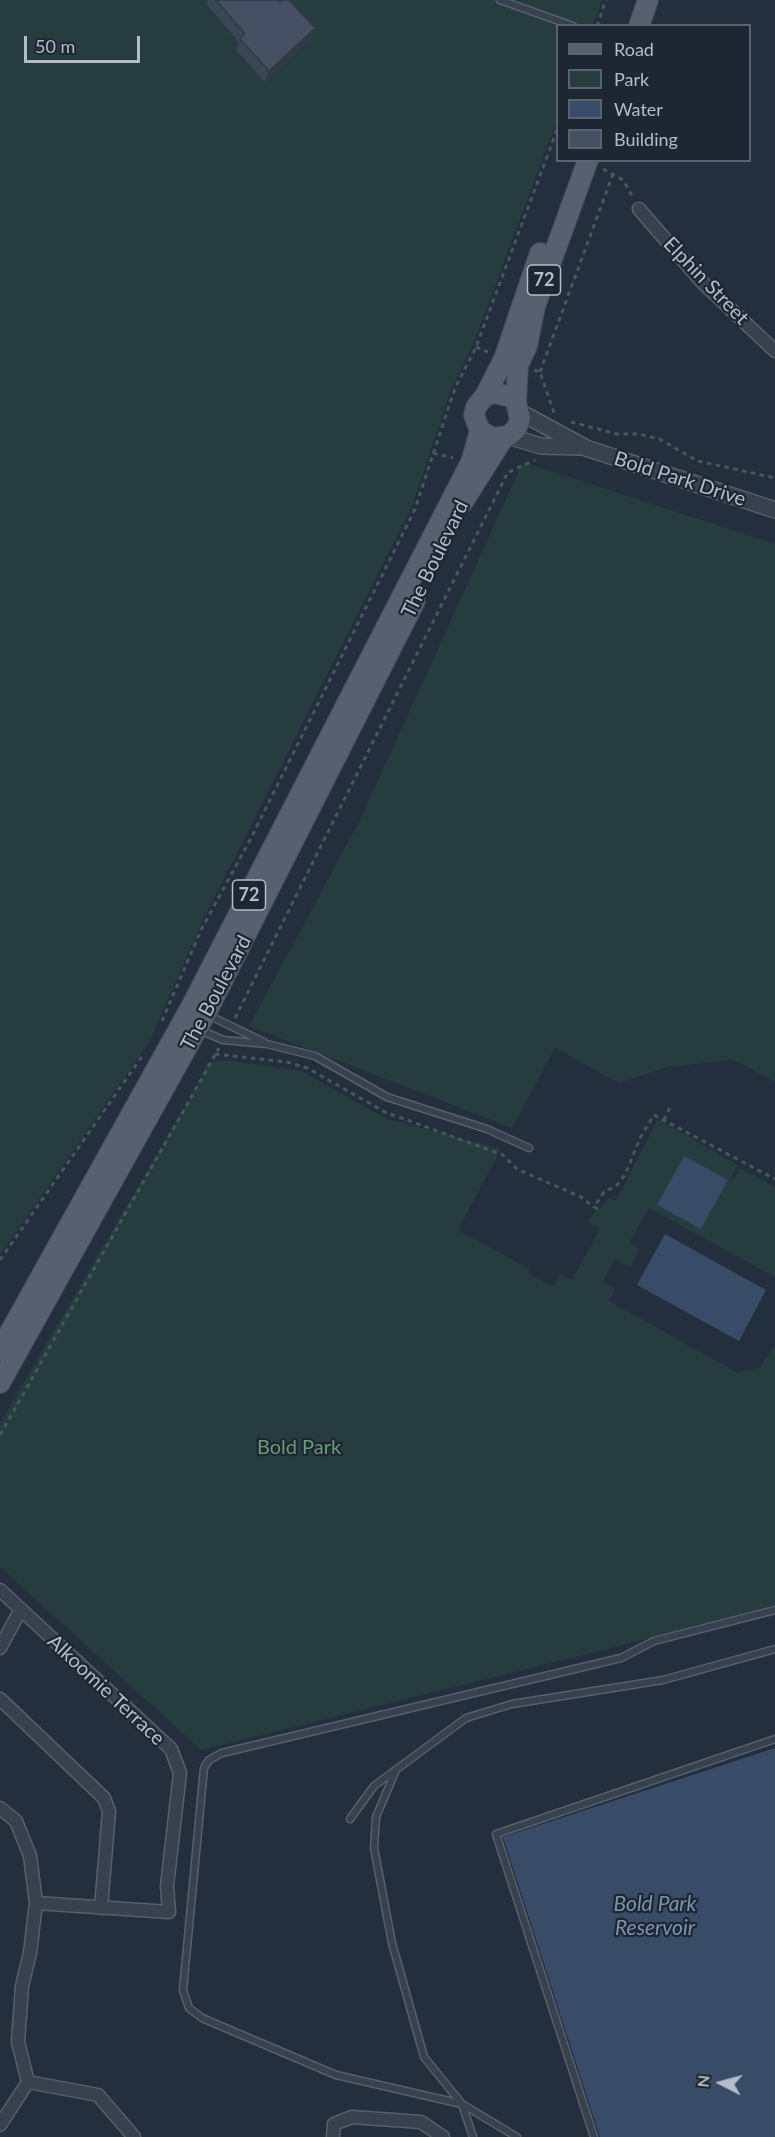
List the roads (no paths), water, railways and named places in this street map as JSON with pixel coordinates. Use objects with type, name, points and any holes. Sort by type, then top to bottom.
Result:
[{"type":"main road","points":[[625,24],[634,0]]},
{"type":"main road","points":[[640,24],[648,0]]},
{"type":"main road","name":"The Boulevard","points":[[195,1017],[471,462],[480,431],[474,415],[476,407],[485,396],[504,359],[573,162]]},
{"type":"main road","name":"The Boulevard","points":[[6,1353],[195,1017],[465,497],[506,437],[516,429],[518,365],[527,346],[535,306],[593,162]]},
{"type":"main road","points":[[485,396],[501,394],[518,407]]},
{"type":"main road","points":[[480,431],[493,438],[506,437]]},
{"type":"street","name":"Elphin Street","points":[[639,209],[702,282],[775,351]]},
{"type":"street","name":"Bold Park Drive","points":[[518,407],[586,448],[775,510]]},
{"type":"street","name":"Bold Park Drive","points":[[506,437],[541,446],[586,448]]},
{"type":"street","name":"Alkoomie Terrace","points":[[0,1590],[171,1749],[180,1773],[167,1886],[169,1912],[101,1908]]},
{"type":"street","points":[[0,1648],[20,1611]]},
{"type":"street","points":[[0,1699],[104,1798],[109,1811],[101,1908],[36,1903]]},
{"type":"street","points":[[0,1808],[16,1821],[30,1856],[36,1903],[30,1953],[22,1986],[18,2042],[28,2082],[0,2125]]},
{"type":"street","points":[[28,2082],[98,2095],[134,2137]]},
{"type":"street","points":[[333,2137],[334,2124],[352,2117],[421,2122],[443,2137]]},
{"type":"lane","points":[[500,0],[567,24]]},
{"type":"lane","points":[[195,1017],[231,1026],[267,1044]]},
{"type":"lane","points":[[195,1017],[223,1040],[267,1044],[315,1056],[387,1097],[498,1133],[529,1148]]},
{"type":"lane","points":[[517,2137],[462,2104],[336,2075],[202,2018],[189,2008],[183,1990],[204,1768],[209,1760],[222,1753],[621,1658],[654,1641],[775,1610]]},
{"type":"lane","points":[[350,1819],[374,1786],[466,1718],[512,1704],[663,1680],[775,1649]]},
{"type":"lane","points":[[594,2137],[496,1834],[775,1740]]},
{"type":"lane","points":[[396,1770],[376,1817],[374,1848],[388,1922],[424,2057],[462,2104],[473,2137]]},
{"type":"water","points":[[684,1156],[728,1180],[701,1229],[657,1205]]},
{"type":"water","points":[[665,1234],[766,1290],[739,1341],[637,1285]]},
{"type":"water","name":"Bold Park Reservoir","points":[[775,1748],[775,2137],[600,2137],[503,1837]]},
{"type":"park label","name":"Bold Park","points":[[299,1448]]}]
